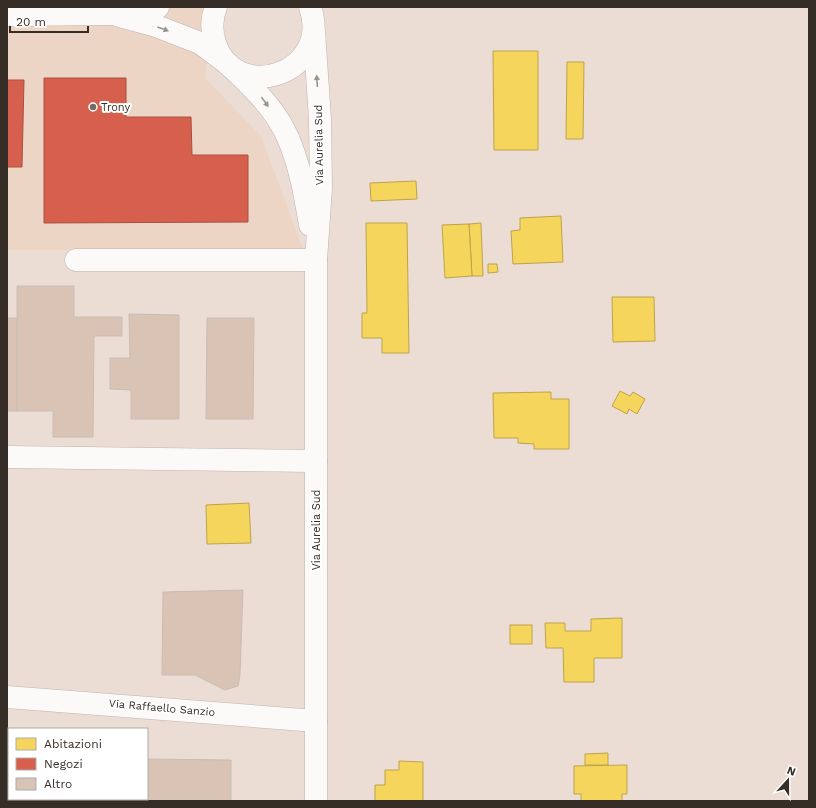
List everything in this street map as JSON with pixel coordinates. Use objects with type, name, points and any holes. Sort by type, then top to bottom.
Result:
[{"type":"street","points":[[7,15],[112,14],[158,7]]},
{"type":"street","name":"Via Aurelia Sud","points":[[216,7],[212,16],[212,34],[217,50],[228,64],[257,92],[281,124],[288,138],[306,202],[316,260]]},
{"type":"street","points":[[112,14],[156,26],[200,43],[228,64]]},
{"type":"street","name":"Via Aurelia Sud","points":[[228,64],[242,73],[258,77],[274,76],[289,70],[301,60],[310,46],[312,15]]},
{"type":"street","name":"Via Aurelia Sud","points":[[312,15],[320,119],[321,188],[316,260],[316,801]]},
{"type":"street","points":[[76,260],[316,260]]},
{"type":"street","points":[[7,457],[316,461]]},
{"type":"street","name":"Via Raffaello Sanzio","points":[[7,697],[316,721]]},
{"type":"shaded area","points":[[7,7],[213,7],[205,78],[261,136],[303,249],[7,250]]},
{"type":"building: Abitazioni","points":[[493,51],[538,51],[538,150],[494,150]]},
{"type":"building: Abitazioni","points":[[567,62],[584,62],[583,139],[566,139]]},
{"type":"building: Abitazioni","points":[[416,181],[417,199],[371,201],[370,183]]},
{"type":"building: Abitazioni","points":[[561,216],[563,262],[513,264],[511,231],[520,230],[520,218]]},
{"type":"building: Abitazioni","points":[[366,223],[407,223],[409,353],[382,353],[382,338],[362,338],[362,313],[367,313]]},
{"type":"building: Abitazioni","points":[[481,223],[483,276],[472,276],[469,224]]},
{"type":"building: Abitazioni","points":[[469,224],[472,276],[445,278],[442,225]]},
{"type":"building: Abitazioni","points":[[488,264],[497,264],[498,272],[488,273]]},
{"type":"building: Abitazioni","points":[[612,297],[654,297],[655,341],[613,342]]},
{"type":"building: Abitazioni","points":[[620,391],[630,396],[633,392],[645,399],[637,414],[629,409],[627,414],[612,406]]},
{"type":"building: Abitazioni","points":[[551,392],[551,399],[569,399],[569,449],[534,449],[534,444],[518,443],[518,438],[494,438],[493,393]]},
{"type":"building: Abitazioni","points":[[249,503],[251,543],[207,544],[206,505]]},
{"type":"building: Abitazioni","points":[[622,618],[622,658],[594,658],[594,682],[564,682],[563,648],[546,648],[545,623],[565,623],[565,631],[591,631],[591,619]]},
{"type":"building: Abitazioni","points":[[510,625],[532,625],[532,644],[510,644]]},
{"type":"building: Abitazioni","points":[[608,753],[608,765],[585,765],[585,754]]},
{"type":"building: Abitazioni","points":[[399,761],[423,762],[423,801],[375,801],[375,785],[385,785],[385,770],[399,770]]},
{"type":"building: Abitazioni","points":[[627,765],[627,794],[622,794],[622,801],[581,801],[581,794],[574,794],[574,766]]},
{"type":"building: Negozi","points":[[44,78],[126,78],[126,117],[191,117],[192,155],[248,155],[248,222],[44,223]]},
{"type":"building: Negozi","points":[[7,80],[24,80],[22,167],[7,167]]},
{"type":"building: Negozi","points":[[46,800],[142,800],[142,801]]},
{"type":"building: Altro","points":[[17,286],[74,286],[74,317],[122,317],[122,336],[94,336],[93,437],[53,437],[53,411],[17,411]]},
{"type":"building: Altro","points":[[129,314],[179,315],[179,419],[131,419],[131,390],[110,389],[110,358],[130,358]]},
{"type":"building: Altro","points":[[7,318],[17,318],[17,411],[7,411]]},
{"type":"building: Altro","points":[[207,318],[254,318],[253,419],[206,419]]},
{"type":"building: Altro","points":[[243,590],[240,675],[238,686],[225,690],[195,675],[162,675],[163,592]]},
{"type":"building: Altro","points":[[148,759],[231,760],[231,801],[142,801],[148,800]]},
{"type":"place","name":"Trony","points":[[93,107]]}]
